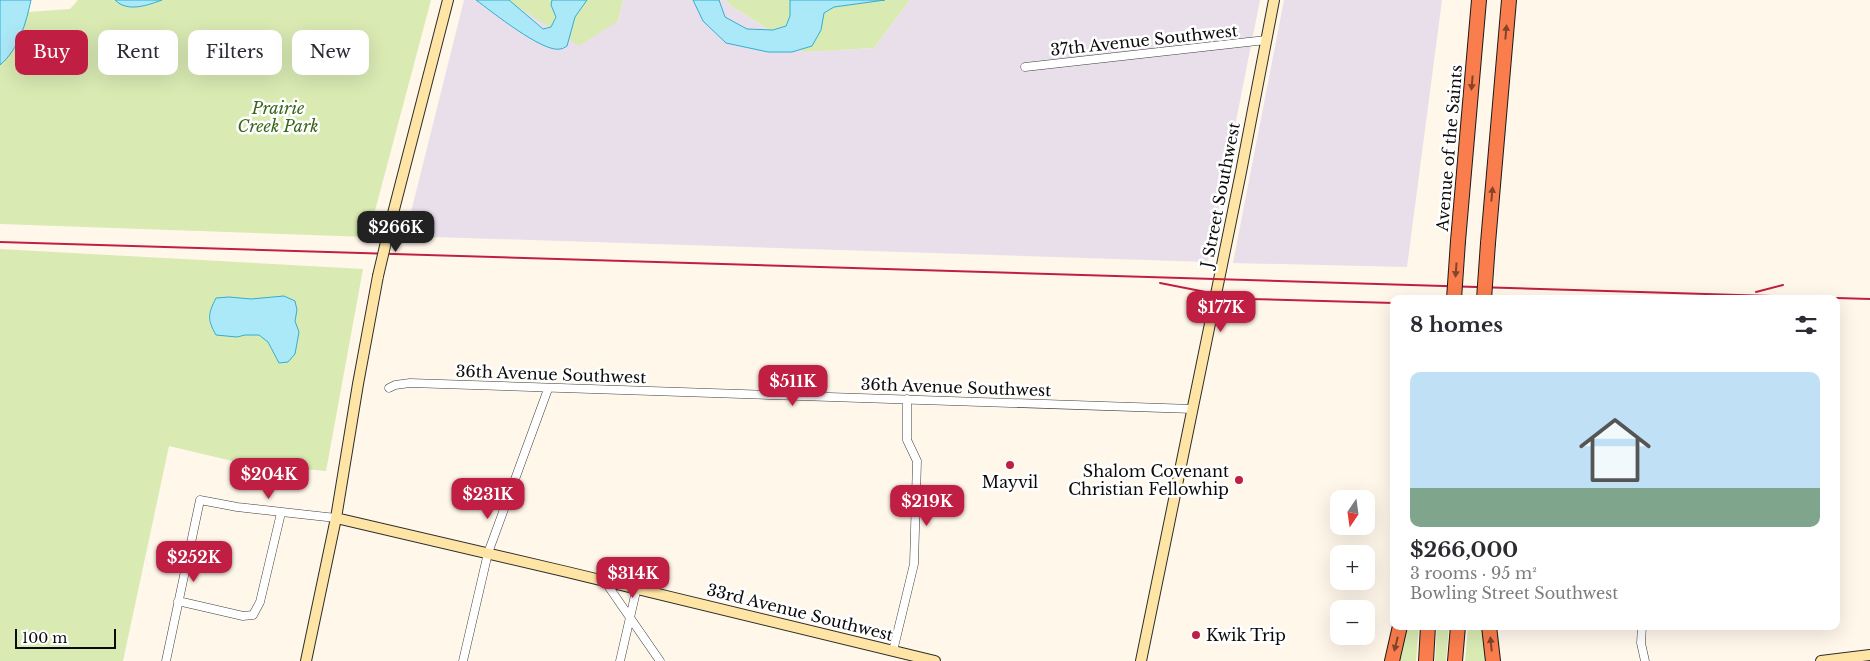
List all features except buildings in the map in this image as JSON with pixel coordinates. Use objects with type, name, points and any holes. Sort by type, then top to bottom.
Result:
[{"type":"highway","name":"Avenue of the Saints","points":[[1454,295],[1479,0]]},
{"type":"highway","points":[[1484,295],[1509,0]]},
{"type":"highway","points":[[1392,661],[1399,630]]},
{"type":"highway","points":[[1426,661],[1428,630]]},
{"type":"highway","points":[[1455,661],[1458,630]]},
{"type":"highway","points":[[1489,630],[1493,661]]},
{"type":"street","name":"J Street Southwest","points":[[1141,661],[1274,0]]},
{"type":"street","points":[[306,661],[336,518],[378,276],[447,3]]},
{"type":"street","name":"37th Avenue Southwest","points":[[1025,67],[1266,40]]},
{"type":"street","name":"36th Avenue Southwest","points":[[389,388],[410,383],[1193,409]]},
{"type":"street","points":[[464,661],[488,553],[548,389]]},
{"type":"street","points":[[893,650],[914,564],[917,461],[907,440],[907,399]]},
{"type":"street","points":[[166,661],[200,500],[237,507],[336,518]]},
{"type":"street","points":[[178,601],[244,616],[253,614],[260,602],[281,512]]},
{"type":"street","name":"33rd Avenue Southwest","points":[[336,518],[544,568],[637,587],[935,661]]},
{"type":"street","points":[[604,580],[660,661]]},
{"type":"street","points":[[620,661],[637,587]]},
{"type":"street","points":[[1642,630],[1641,643],[1645,661]]},
{"type":"street","points":[[1821,661],[1870,655]]},
{"type":"shaded area","points":[[464,0],[507,0],[618,22],[623,0],[726,0],[730,5],[804,52],[874,48],[910,0],[1260,0],[1208,262],[405,236]]},
{"type":"shaded area","points":[[1284,0],[1442,0],[1407,267],[1233,263]]},
{"type":"green space","name":"Prairie Creek Park","points":[[78,0],[431,0],[368,237],[0,224],[0,14],[70,9]]},
{"type":"green space","points":[[507,0],[623,0],[618,21],[579,46]]},
{"type":"green space","points":[[726,0],[910,0],[874,48],[804,52],[730,5]]},
{"type":"green space","points":[[0,249],[363,269],[326,471],[245,464],[169,446],[123,661],[0,661]]},
{"type":"green space","points":[[1403,630],[1419,630],[1416,661],[1395,661]]},
{"type":"green space","points":[[1437,630],[1449,630],[1446,661],[1435,661]]},
{"type":"green space","points":[[1468,630],[1485,630],[1488,661],[1465,661]]},
{"type":"water","points":[[0,0],[31,0],[22,30],[15,30],[15,46],[7,59],[0,65]]},
{"type":"water","points":[[115,0],[162,0],[144,6],[132,7],[120,4]]},
{"type":"water","points":[[476,0],[509,0],[543,29],[551,27],[556,17],[551,5],[552,0],[587,0],[575,17],[567,46],[560,49],[542,45],[530,38]]},
{"type":"water","points":[[693,0],[719,0],[725,17],[747,29],[773,30],[786,26],[790,16],[790,0],[885,0],[834,7],[824,13],[821,30],[812,46],[792,52],[768,52],[726,43],[703,21]]},
{"type":"water","points":[[284,296],[295,301],[297,310],[295,321],[299,332],[295,354],[288,362],[279,363],[268,342],[259,335],[237,337],[216,335],[210,316],[211,308],[216,298],[251,299]]},
{"type":"railway","points":[[0,242],[1739,295]]},
{"type":"railway","points":[[1160,283],[1250,299],[1390,303]]},
{"type":"railway","points":[[1756,292],[1783,285]]},
{"type":"railway","points":[[1840,298],[1870,299]]},
{"type":"place","name":"Mayvil","points":[[1010,465]]},
{"type":"place","name":"Shalom Covenant Christian Fellowhip","points":[[1239,480]]},
{"type":"place","name":"Kwik Trip","points":[[1196,635]]}]
